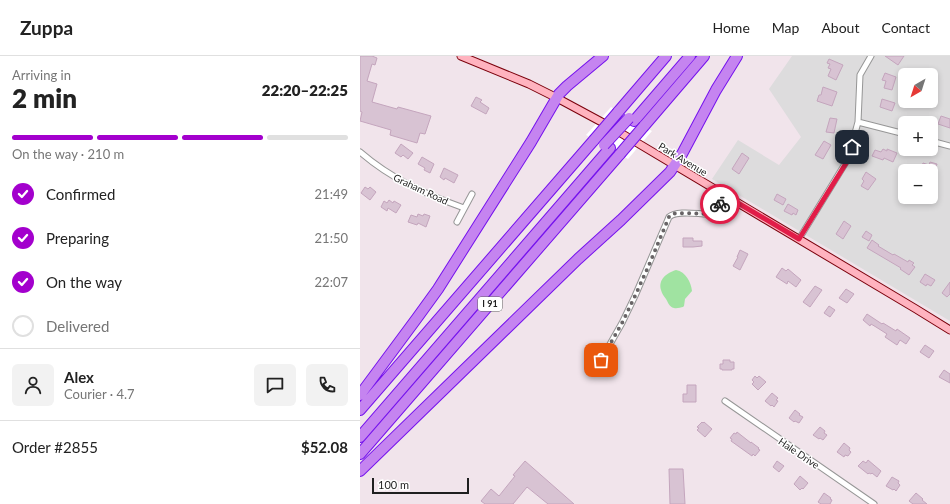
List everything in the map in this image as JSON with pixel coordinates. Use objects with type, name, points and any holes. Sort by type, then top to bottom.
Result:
[{"type":"highway","points":[[360,395],[438,289],[528,148],[557,98],[565,88],[603,56]]},
{"type":"highway","points":[[360,410],[666,56]]},
{"type":"highway","points":[[360,437],[631,119],[681,56]]},
{"type":"highway","points":[[631,119],[690,56]]},
{"type":"highway","name":"I 91","points":[[360,454],[704,56]]},
{"type":"highway","points":[[360,471],[578,259],[622,220],[675,166],[716,90],[737,56]]},
{"type":"highway","points":[[360,428],[607,147]]},
{"type":"main road","name":"Park Avenue","points":[[461,56],[520,80],[609,126],[950,330]]},
{"type":"street","points":[[799,239],[848,160],[858,122],[860,75],[871,56]]},
{"type":"street","points":[[858,122],[898,132]]},
{"type":"street","points":[[938,143],[950,146]]},
{"type":"street","name":"Graham Road","points":[[360,152],[379,167],[401,181],[428,194],[464,208]]},
{"type":"street","points":[[457,222],[472,194]]},
{"type":"street","points":[[601,360],[635,296],[669,217],[672,214],[677,213],[712,213],[717,209],[726,196]]},
{"type":"street","name":"Hale Drive","points":[[725,401],[874,504]]},
{"type":"shaded area","points":[[792,56],[950,56],[950,321],[712,179],[738,140],[779,165],[801,137],[769,89]]},
{"type":"shaded area","points":[[676,270],[685,275],[692,291],[685,299],[684,306],[676,308],[671,307],[662,293],[660,286],[664,277]]},
{"type":"pier","points":[[611,107],[652,131],[628,159],[586,135]]},
{"type":"building","points":[[360,56],[372,56],[377,58],[375,65],[372,64],[367,81],[377,84],[372,102],[431,116],[425,134],[420,133],[417,143],[390,135],[391,130],[360,121],[362,112],[360,111]]},
{"type":"building","points":[[885,56],[904,56],[898,65]]},
{"type":"building","points":[[829,59],[843,65],[836,80],[828,76],[831,69],[828,68],[830,64],[827,63]]},
{"type":"building","points":[[885,73],[896,77],[892,90],[884,88],[886,81],[882,80]]},
{"type":"building","points":[[823,87],[837,92],[832,106],[817,101],[819,95],[821,95]]},
{"type":"building","points":[[476,97],[482,100],[480,102],[489,108],[486,114],[471,106]]},
{"type":"building","points":[[882,99],[895,103],[892,111],[880,107]]},
{"type":"building","points":[[941,116],[950,119],[950,128],[938,124]]},
{"type":"building","points":[[830,118],[837,119],[834,133],[826,132]]},
{"type":"building","points":[[824,141],[831,145],[823,159],[815,155]]},
{"type":"building","points":[[401,144],[413,153],[408,159],[403,155],[401,157],[395,153]]},
{"type":"building","points":[[883,149],[897,153],[893,162],[884,158],[883,160],[872,156],[875,150],[881,152]]},
{"type":"building","points":[[742,153],[749,158],[739,174],[732,169]]},
{"type":"building","points":[[422,157],[434,164],[430,173],[418,164]]},
{"type":"building","points":[[444,168],[458,175],[454,183],[440,177]]},
{"type":"building","points":[[866,172],[876,179],[868,190],[861,186],[864,181],[862,179]]},
{"type":"building","points":[[365,187],[368,189],[370,187],[376,192],[370,200],[361,193]]},
{"type":"building","points":[[777,194],[786,199],[783,205],[774,200]]},
{"type":"building","points":[[389,200],[393,203],[394,201],[401,205],[396,213],[388,208],[387,211],[381,207],[384,201],[387,203]]},
{"type":"building","points":[[788,204],[798,210],[796,215],[793,213],[792,215],[784,211]]},
{"type":"building","points":[[418,214],[430,216],[426,227],[418,223],[417,225],[408,222],[411,215],[417,217]]},
{"type":"building","points":[[844,221],[851,226],[843,239],[836,234]]},
{"type":"building","points":[[866,231],[872,235],[869,241],[862,237]]},
{"type":"building","points":[[683,238],[693,238],[693,241],[702,241],[702,246],[683,247]]},
{"type":"building","points":[[872,240],[879,245],[878,246],[893,255],[894,254],[908,262],[909,260],[914,263],[912,265],[915,267],[909,275],[900,269],[901,268],[867,248]]},
{"type":"building","points":[[740,250],[748,254],[740,270],[733,266]]},
{"type":"building","points":[[782,268],[786,271],[788,269],[801,280],[796,287],[788,281],[787,284],[776,277]]},
{"type":"building","points":[[925,274],[935,280],[931,286],[927,284],[926,286],[920,282]]},
{"type":"building","points":[[950,282],[950,294],[947,297],[942,293]]},
{"type":"building","points":[[815,286],[822,290],[810,307],[803,302]]},
{"type":"building","points":[[846,289],[854,294],[847,303],[839,298]]},
{"type":"building","points":[[829,306],[835,310],[830,317],[824,313]]},
{"type":"building","points":[[867,314],[896,331],[897,329],[910,338],[906,344],[900,340],[897,345],[885,337],[887,334],[871,324],[870,326],[863,320]]},
{"type":"building","points":[[925,345],[934,351],[929,358],[920,352]]},
{"type":"building","points":[[723,360],[730,360],[730,362],[734,362],[734,369],[720,369],[720,364],[723,364]]},
{"type":"building","points":[[944,370],[950,374],[950,383],[939,377]]},
{"type":"building","points":[[755,376],[757,378],[759,376],[766,382],[758,390],[752,384],[754,382],[752,380]]},
{"type":"building","points":[[687,385],[696,385],[696,402],[683,402],[683,394],[687,394]]},
{"type":"building","points":[[772,393],[778,398],[776,400],[778,401],[774,407],[765,401]]},
{"type":"building","points":[[795,410],[803,417],[799,423],[794,422],[789,418]]},
{"type":"building","points":[[702,422],[712,429],[705,437],[697,430],[699,428],[697,427]]},
{"type":"building","points":[[820,427],[827,435],[823,440],[813,435]]},
{"type":"building","points":[[737,432],[759,448],[758,449],[760,450],[755,456],[753,454],[752,456],[731,441],[732,439],[730,438]]},
{"type":"building","points":[[844,443],[850,448],[849,450],[851,452],[848,456],[845,455],[844,457],[837,452]]},
{"type":"building","points":[[868,460],[881,471],[877,477],[872,473],[868,474],[858,466],[863,461],[866,463]]},
{"type":"building","points":[[525,461],[574,504],[548,504],[527,487],[513,504],[485,504],[481,501],[491,489],[499,496],[515,476],[513,475]]},
{"type":"building","points":[[777,461],[784,466],[779,472],[773,467]]},
{"type":"building","points":[[669,469],[683,469],[685,504],[670,504]]},
{"type":"building","points":[[800,476],[808,483],[803,489],[802,488],[800,490],[794,484]]},
{"type":"building","points":[[892,477],[899,481],[898,483],[900,485],[896,491],[886,486]]},
{"type":"building","points":[[824,493],[831,498],[830,499],[832,500],[830,504],[821,504],[818,502]]},
{"type":"building","points":[[916,493],[927,504],[913,504],[909,501]]},
{"type":"way so far","points":[[601,360],[635,296],[669,217],[672,214],[677,213],[710,214],[715,211],[720,204]]},
{"type":"route","points":[[720,204],[726,196],[799,239],[848,160],[852,147]]}]
